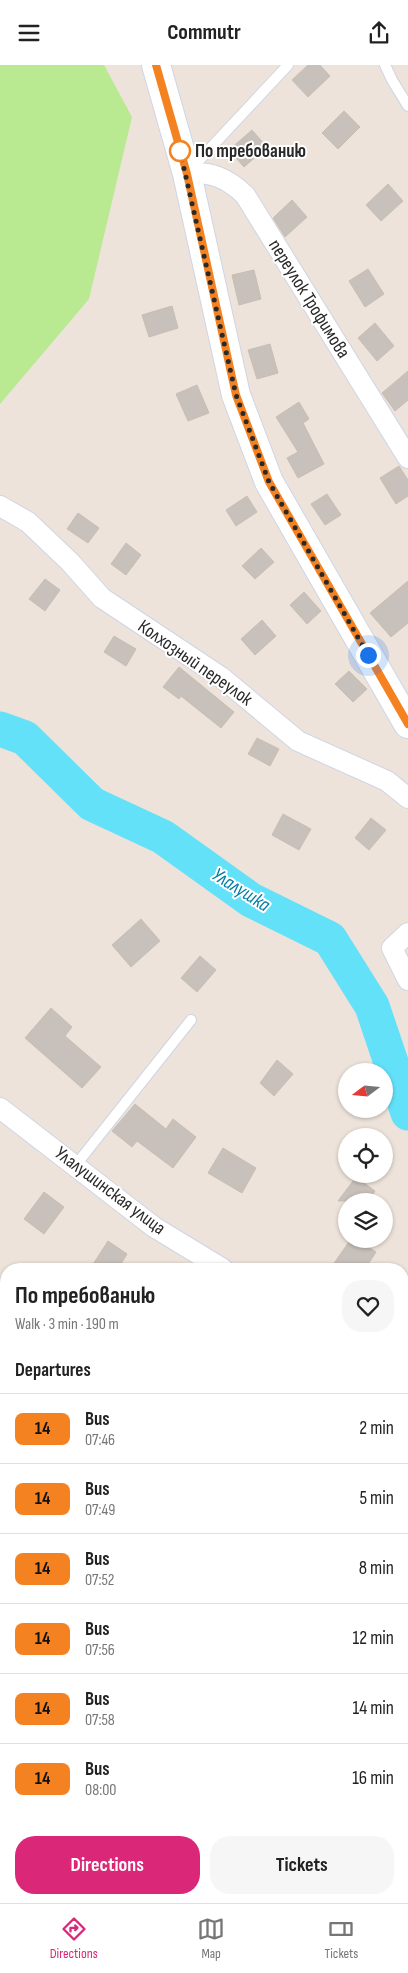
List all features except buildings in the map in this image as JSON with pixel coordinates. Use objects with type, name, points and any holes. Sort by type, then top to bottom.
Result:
[{"type":"street","points":[[156,65],[187,174],[236,395],[269,482],[408,724]]},
{"type":"street","name":"переулок Трофимова","points":[[187,174],[200,173],[233,183],[245,195],[408,458]]},
{"type":"street","name":"Колхозный переулок","points":[[0,505],[28,522],[70,562],[102,598],[221,677],[298,741],[387,781],[408,798]]},
{"type":"street","points":[[408,933],[392,948],[408,980]]},
{"type":"street","name":"Улалушинская улица","points":[[0,1108],[154,1227],[213,1263]]},
{"type":"lane","points":[[187,174],[288,65]]},
{"type":"lane","points":[[385,65],[408,105]]},
{"type":"lane","points":[[75,1166],[191,1020]]},
{"type":"green space","points":[[0,65],[104,65],[132,117],[89,299],[0,404]]},
{"type":"waterway","name":"Улалушка","points":[[0,729],[25,738],[92,804],[163,837],[251,900],[330,939],[372,1006],[408,1113]]},
{"type":"bus line","name":"14","points":[[156,65],[187,174],[236,395],[269,482],[408,724]]},
{"type":"place","name":"По требованию","points":[[180,151]]},
{"type":"route","points":[[180,151],[187,174],[236,395],[269,482],[368,655]]}]
